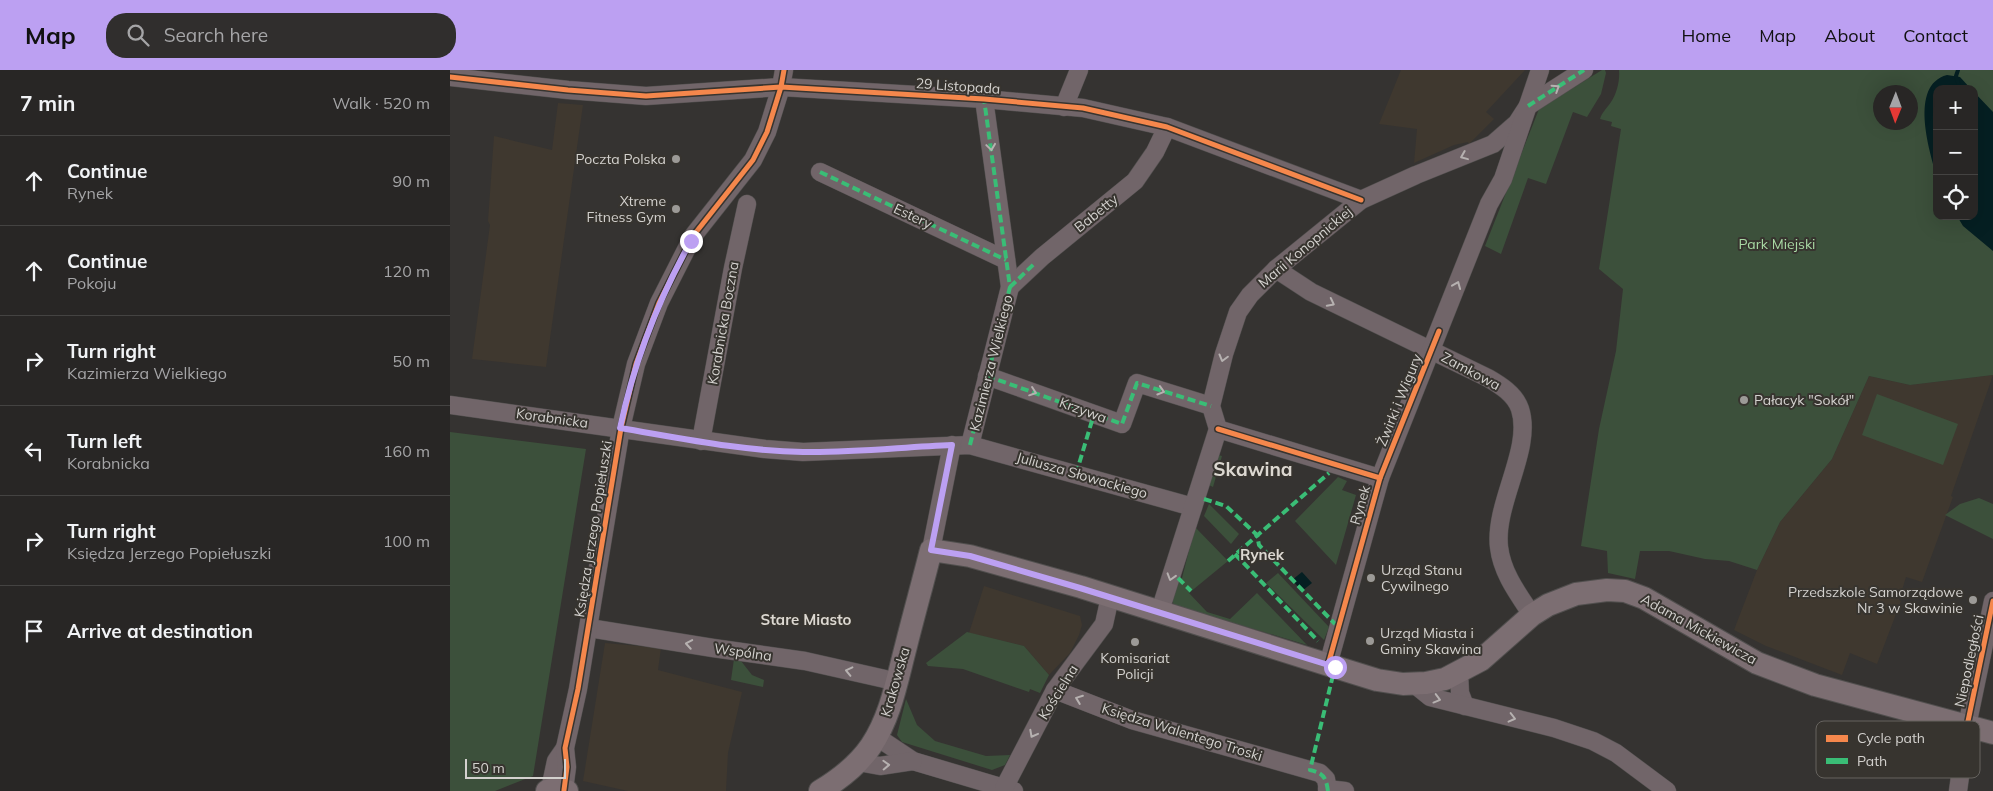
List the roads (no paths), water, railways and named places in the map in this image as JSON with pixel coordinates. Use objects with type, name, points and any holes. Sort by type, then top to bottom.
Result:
[{"type":"main road","points":[[931,550],[970,556],[1160,611],[1331,666]]},
{"type":"main road","name":"Krakowska","points":[[827,789],[858,762],[877,737],[887,716],[931,550]]},
{"type":"main road","name":"Adama Mickiewicza","points":[[1331,666],[1377,680],[1414,684],[1436,681],[1458,673],[1481,660],[1532,615],[1556,601],[1585,591],[1607,590],[1634,593],[1654,602],[1757,663],[1773,670],[1815,684],[1949,721]]},
{"type":"main road","name":"Adama Mickiewicza","points":[[1980,730],[1993,733]]},
{"type":"street","points":[[1064,106],[1080,70]]},
{"type":"street","name":"Żwirki i Wigury","points":[[1380,478],[1489,204],[1502,179],[1540,70]]},
{"type":"street","points":[[1528,106],[1584,70]]},
{"type":"street","name":"29 Listopada","points":[[450,77],[571,91],[646,96],[782,78],[1083,108],[1167,127],[1361,200]]},
{"type":"street","name":"Księdza Jerzego Popiełuszki","points":[[557,790],[556,762],[565,748],[578,689],[620,428],[636,364],[659,303],[693,236],[753,160],[767,132],[782,78]]},
{"type":"street","name":"Kazimierza Wielkiego","points":[[952,445],[970,445],[1010,287],[984,99]]},
{"type":"street","name":"Marii Konopnickiej","points":[[1211,406],[1224,354],[1238,312],[1245,300],[1283,274],[1361,200],[1492,144],[1517,123],[1528,106]]},
{"type":"street","name":"Babetty","points":[[1010,287],[1042,257],[1135,181],[1150,160],[1167,127]]},
{"type":"street","points":[[1492,144],[1500,151],[1507,166]]},
{"type":"street","name":"Estery","points":[[820,172],[1006,260]]},
{"type":"street","name":"Korabnicka Boczna","points":[[701,441],[746,204]]},
{"type":"street","name":"Zamkowa","points":[[1283,274],[1363,318],[1499,384],[1514,399],[1520,408],[1522,419],[1521,439],[1503,508],[1499,547],[1516,594],[1532,615]]},
{"type":"street","name":"Krzywa","points":[[987,376],[1122,424],[1137,383],[1211,406]]},
{"type":"street","name":"Korabnicka","points":[[450,405],[765,449],[803,452],[952,445]]},
{"type":"street","points":[[1160,611],[1218,429],[1211,406]]},
{"type":"street","name":"Rynek","points":[[1218,429],[1380,478],[1331,666]]},
{"type":"street","points":[[931,550],[952,445]]},
{"type":"street","name":"Juliusza Słowackiego","points":[[970,445],[1193,507]]},
{"type":"street","name":"Kościelna","points":[[1009,790],[1056,690],[1104,624],[1110,597]]},
{"type":"street","name":"Niepodległości","points":[[1968,721],[1992,608]]},
{"type":"street","name":"Wspólna","points":[[589,628],[805,661],[896,683]]},
{"type":"street","points":[[1458,673],[1460,693],[1465,706]]},
{"type":"street","points":[[1414,684],[1430,698],[1570,733],[1600,743],[1667,791]]},
{"type":"street","name":"Księdza Walentego Troski","points":[[1056,690],[1132,720],[1320,773],[1326,779],[1328,790]]},
{"type":"street","points":[[877,737],[913,761],[1009,790]]},
{"type":"street","points":[[858,762],[880,766],[913,761]]},
{"type":"street","name":"Niepodległości","points":[[1958,791],[1960,778]]},
{"type":"street","points":[[1328,790],[1345,791]]},
{"type":"water","points":[[1947,75],[1960,77],[1967,85],[1933,85],[1933,162],[1927,135],[1925,105],[1928,91],[1935,81]]},
{"type":"water","points":[[1978,96],[1993,112],[1993,251],[1963,226],[1959,220],[1978,220]]},
{"type":"water","points":[[1302,572],[1312,583],[1302,591],[1292,580]]},
{"type":"waterway","points":[[1958,70],[1956,76],[1959,85]]},
{"type":"place","name":"Poczta Polska","points":[[676,159]]},
{"type":"place","name":"Xtreme Fitness Gym","points":[[676,209]]},
{"type":"place","name":"Pałacyk \"Sokół\"","points":[[1744,400]]},
{"type":"place","name":"Urząd Stanu Cywilnego","points":[[1371,578]]},
{"type":"place","name":"Przedszkole Samorządowe Nr 3 w Skawinie","points":[[1973,600]]},
{"type":"place","name":"Urząd Miasta i Gminy Skawina","points":[[1370,641]]},
{"type":"place","name":"Komisariat Policji","points":[[1135,642]]},
{"type":"district","name":"Skawina","points":[[1253,469]]},
{"type":"district","name":"Rynek","points":[[1262,554]]},
{"type":"district","name":"Stare Miasto","points":[[806,619]]},
{"type":"park label","name":"Park Miejski","points":[[1777,244]]}]
